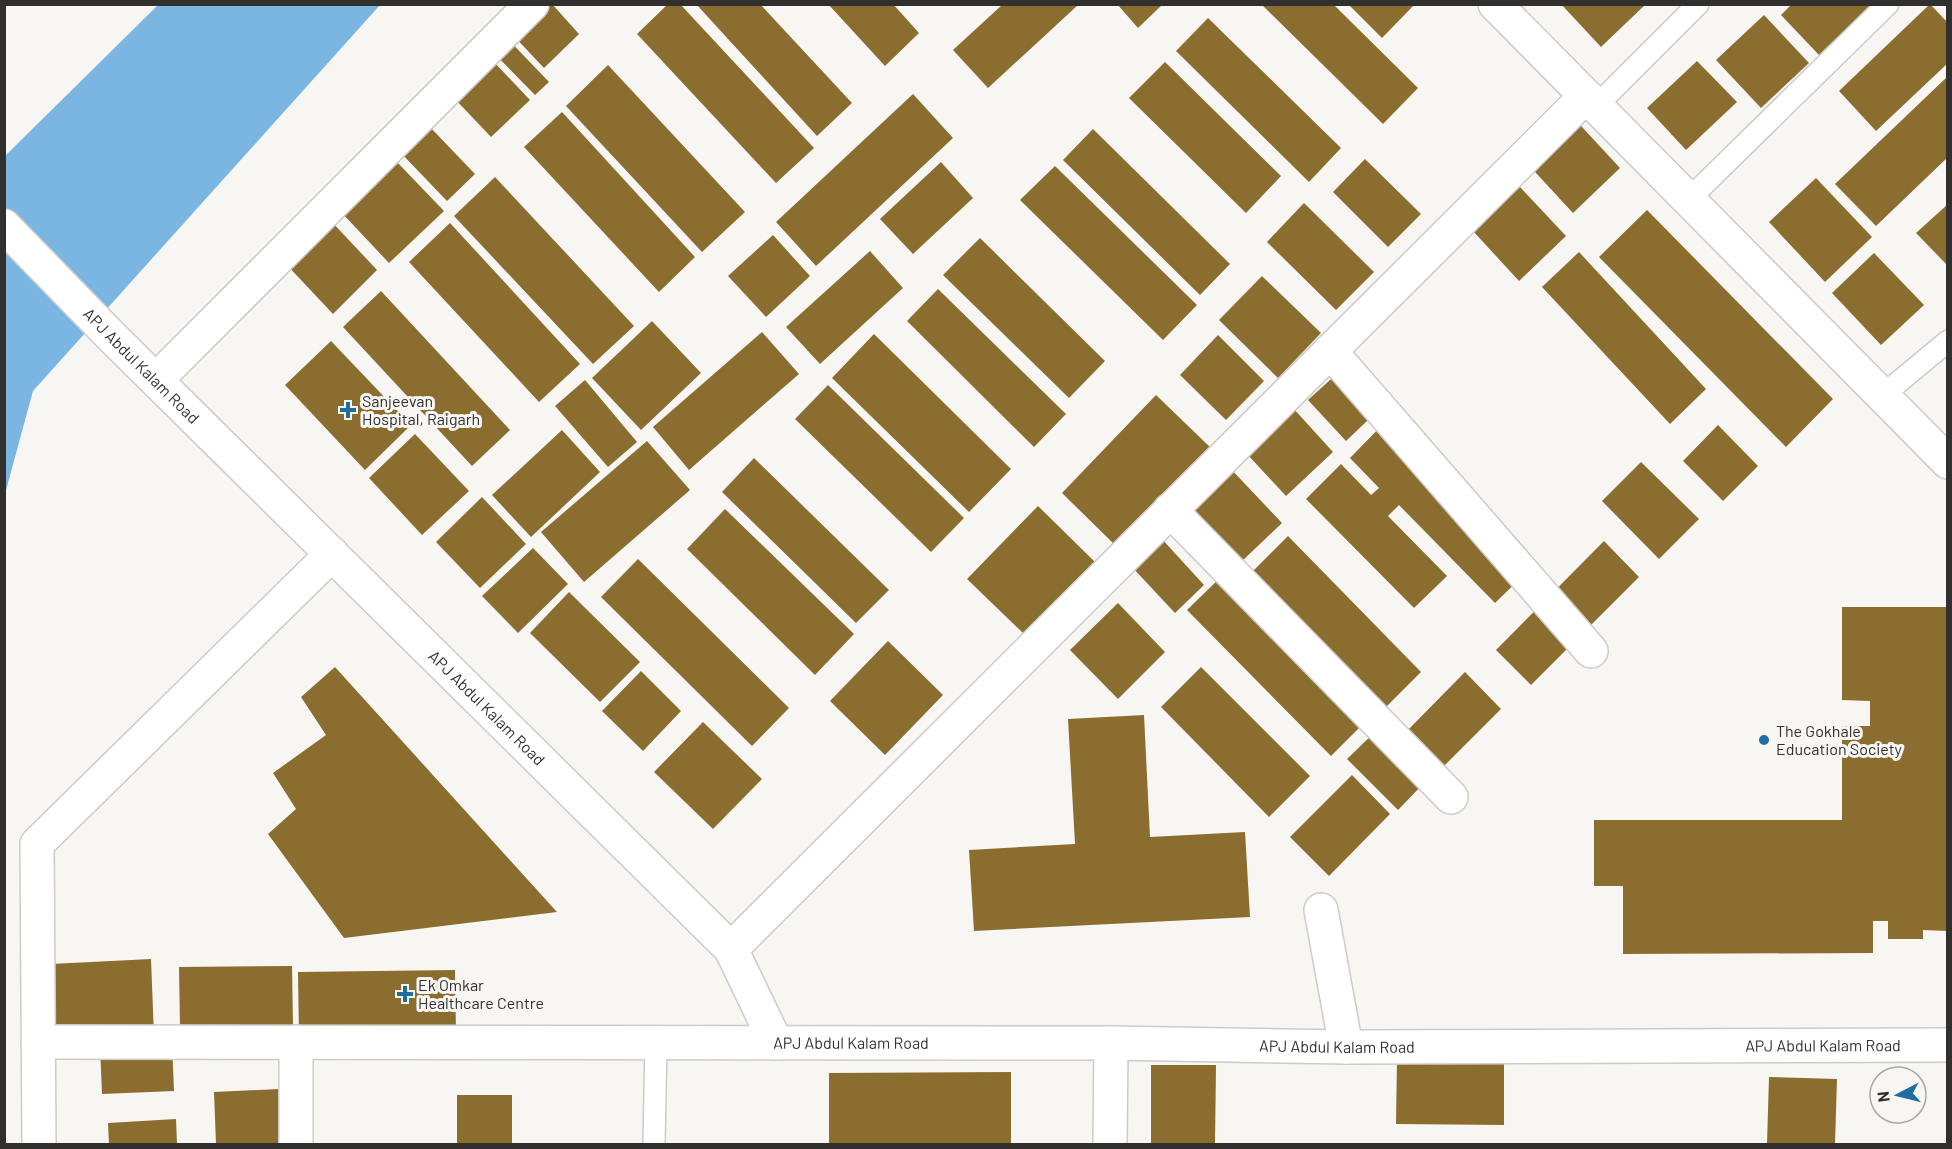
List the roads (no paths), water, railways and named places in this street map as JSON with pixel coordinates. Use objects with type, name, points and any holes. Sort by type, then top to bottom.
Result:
[{"type":"street","points":[[156,380],[532,4]]},
{"type":"street","points":[[1495,4],[1947,462]]},
{"type":"street","points":[[731,948],[1330,351],[1591,101]]},
{"type":"street","name":"APJ Abdul Kalam Road","points":[[4,226],[113,338],[731,948],[776,1043],[1111,1043],[1346,1047],[1947,1045]]},
{"type":"street","points":[[1330,351],[1591,651]]},
{"type":"street","points":[[1170,510],[1451,797]]},
{"type":"street","points":[[39,1144],[38,844],[332,554]]},
{"type":"street","points":[[1321,910],[1346,1047]]},
{"type":"street","points":[[38,1042],[776,1043]]},
{"type":"street","points":[[296,1042],[297,1144]]},
{"type":"street","points":[[1110,1144],[1111,1043]]},
{"type":"lane","points":[[1591,101],[1698,4]]},
{"type":"lane","points":[[1688,200],[1888,4]]},
{"type":"lane","points":[[1883,395],[1947,341]]},
{"type":"lane","points":[[654,1144],[656,1043]]},
{"type":"water","points":[[158,5],[380,5],[33,391],[5,494],[5,156]]},
{"type":"place","name":"Sanjeevan Hospital, Raigarh","points":[[348,410]]},
{"type":"place","name":"The Gokhale Education Society","points":[[1764,740]]},
{"type":"place","name":"Ek Omkar Healthcare Centre","points":[[405,994]]}]
